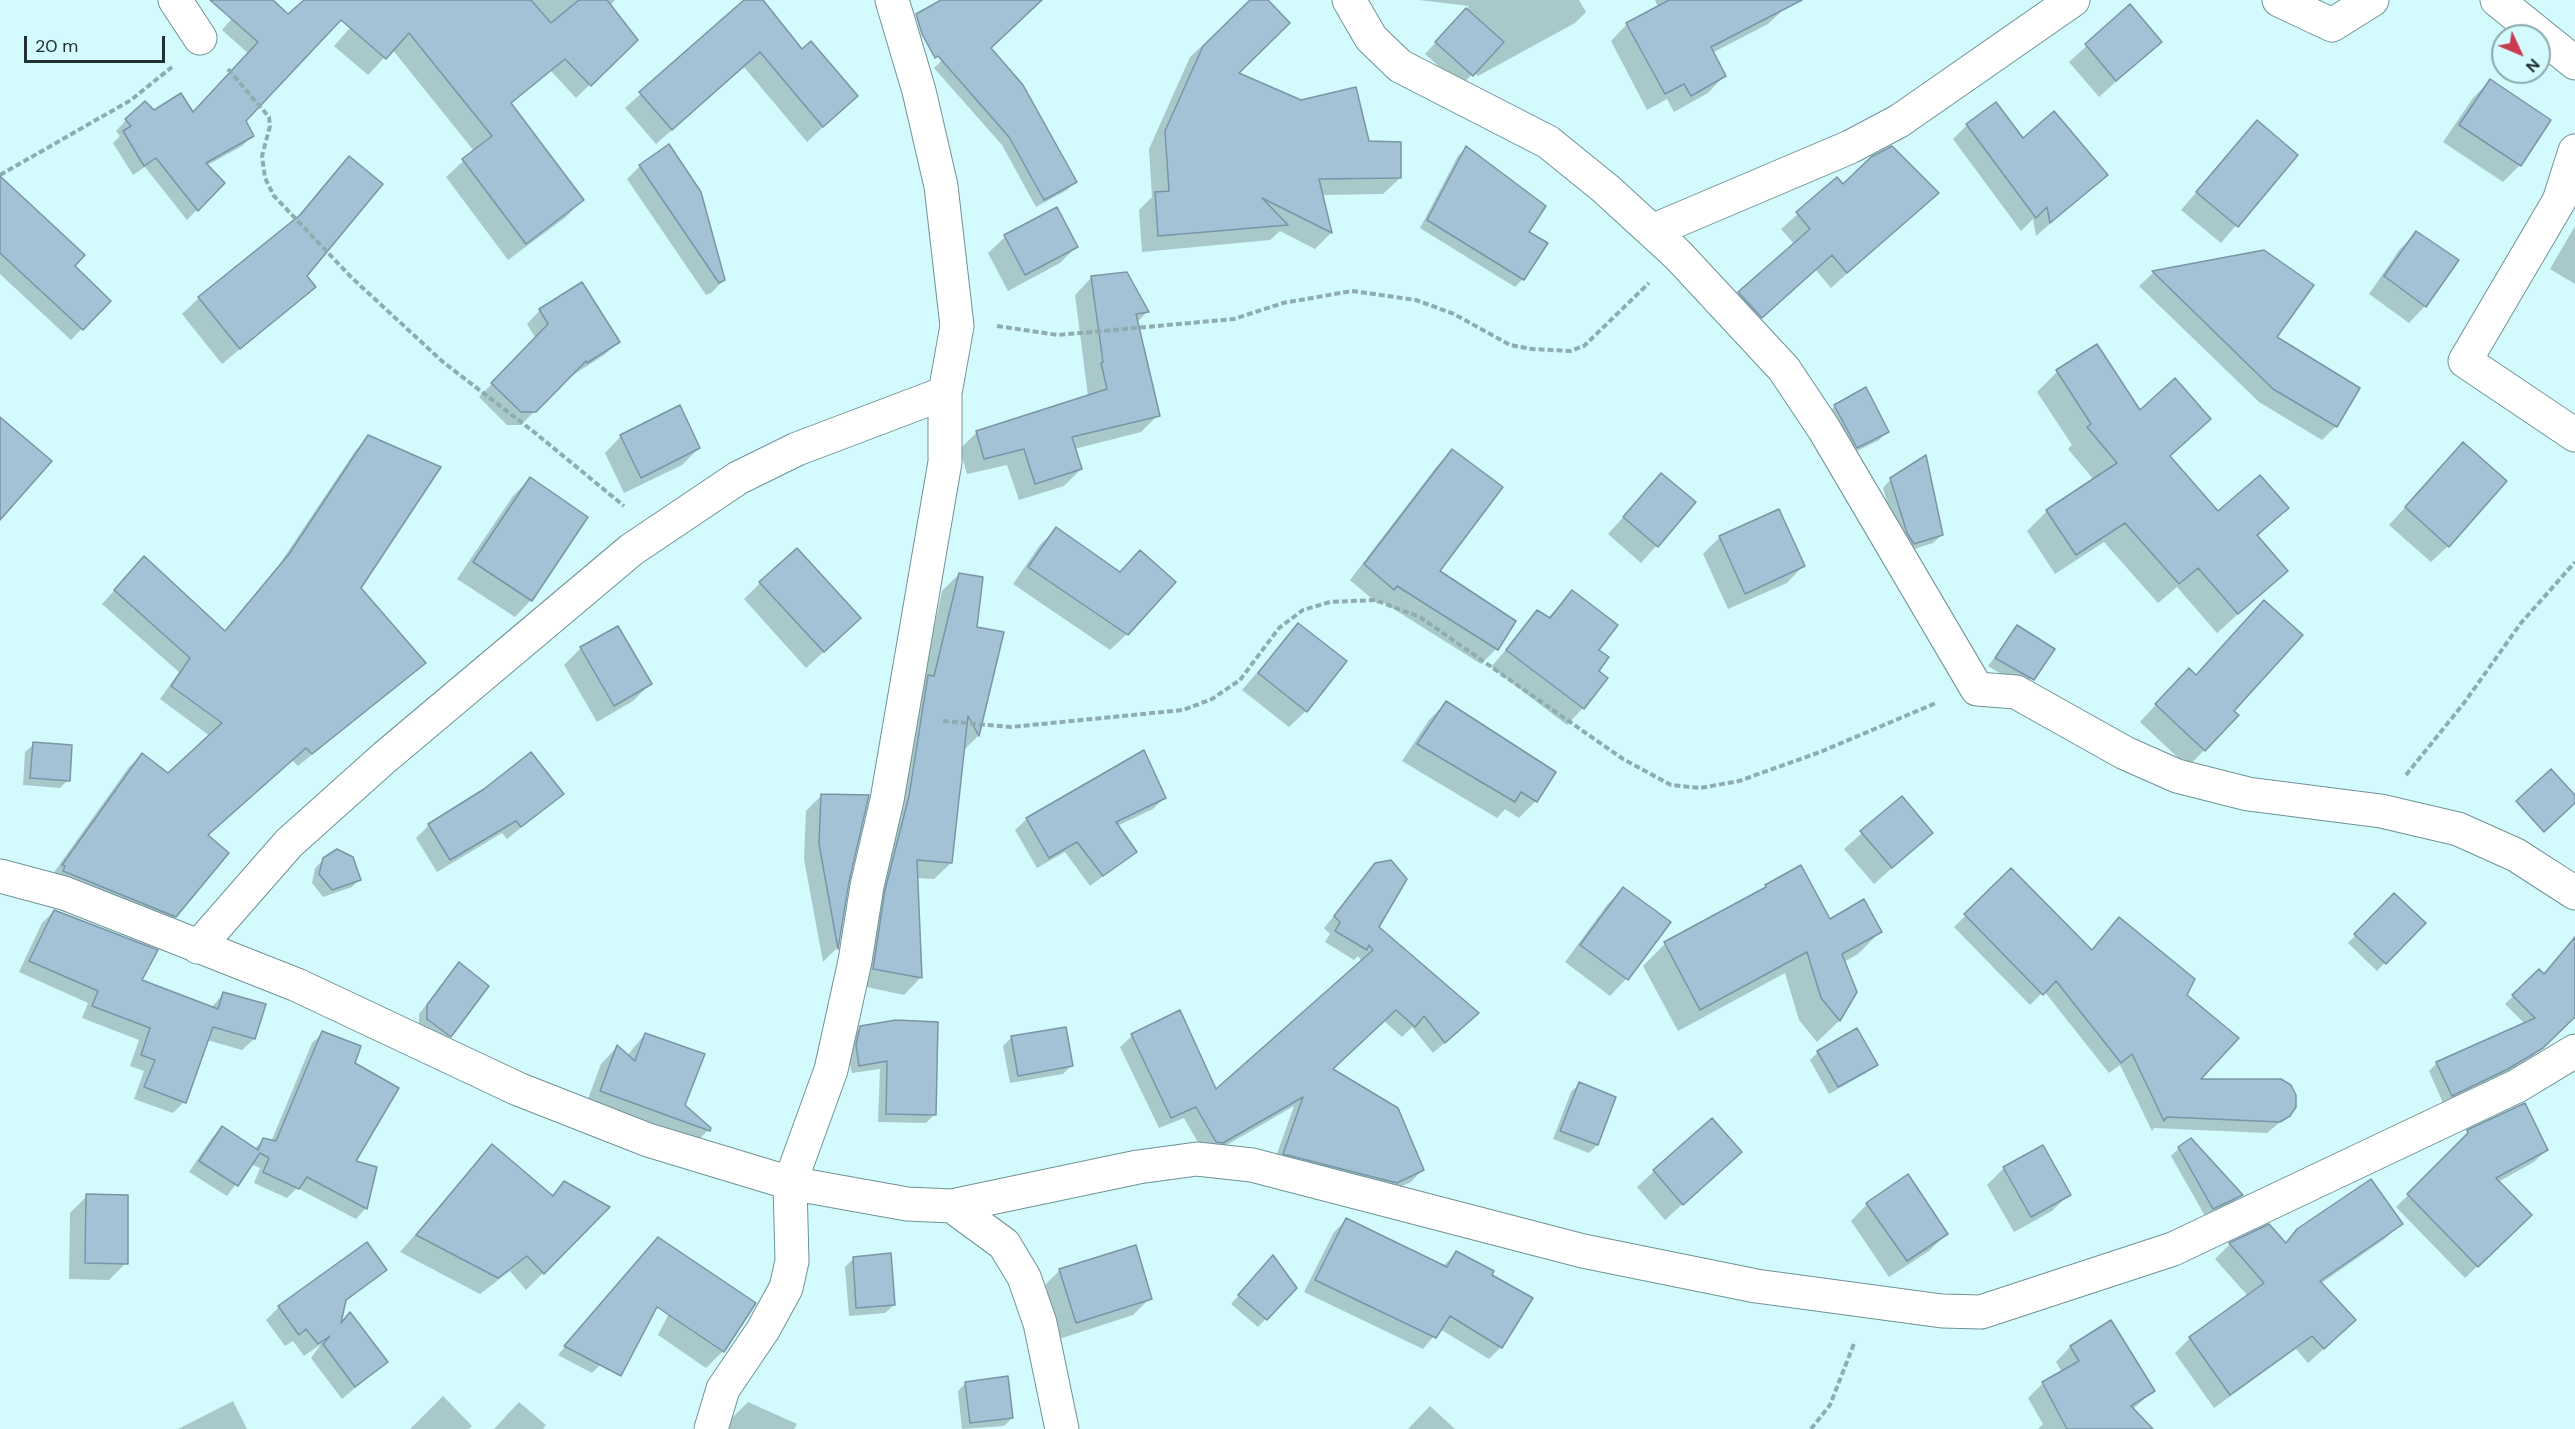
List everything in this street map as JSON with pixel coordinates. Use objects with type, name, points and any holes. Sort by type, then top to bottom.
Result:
[{"type":"street","points":[[175,0],[200,38]]},
{"type":"street","points":[[711,1429],[723,1389],[763,1329],[786,1288],[792,1261],[790,1183],[831,1070],[887,800],[945,462],[945,393],[957,326],[941,186],[919,91],[892,0]]},
{"type":"street","points":[[1349,0],[1371,38],[1400,66],[1548,142],[1678,255],[1784,369],[1824,429],[1977,689],[2016,692],[2125,753],[2177,776],[2248,794],[2381,810],[2458,829],[2516,855],[2575,893]]},
{"type":"street","points":[[1652,231],[1850,147],[1899,121],[2073,0]]},
{"type":"street","points":[[2279,0],[2332,25],[2372,0]]},
{"type":"street","points":[[2497,0],[2575,63]]},
{"type":"street","points":[[2575,151],[2559,201],[2465,361],[2575,435]]},
{"type":"street","points":[[198,946],[288,843],[385,757],[631,550],[738,477],[797,449],[945,393]]},
{"type":"street","points":[[0,876],[64,893],[297,985],[518,1089],[648,1140],[790,1183],[907,1204],[952,1206],[1138,1167],[1197,1159],[1252,1165],[1583,1251],[1756,1286],[1942,1311],[1981,1312],[2173,1249],[2517,1086],[2575,1051]]},
{"type":"street","points":[[952,1206],[1004,1244],[1024,1277],[1040,1323],[1062,1429]]},
{"type":"path","points":[[0,175],[131,100],[171,68],[200,38],[269,117],[270,126],[262,156],[265,178],[274,196],[351,277],[443,362],[534,432],[657,533]]},
{"type":"path","points":[[957,326],[998,326],[1058,335],[1234,320],[1283,303],[1352,291],[1416,300],[1454,314],[1510,345],[1570,351],[1584,346],[1678,255]]},
{"type":"path","points":[[2381,810],[2464,703],[2521,623],[2575,562]]},
{"type":"path","points":[[900,718],[1011,727],[1182,710],[1212,699],[1240,680],[1279,628],[1304,610],[1330,602],[1375,600],[1420,616],[1623,759],[1671,785],[1700,788],[1739,781],[1820,752],[1939,702],[1977,689]]},
{"type":"path","points":[[1811,1429],[1830,1405],[1870,1301]]},
{"type":"building","points":[[210,0],[273,0],[288,14],[304,0],[531,0],[551,23],[579,0],[607,0],[638,40],[591,86],[565,59],[511,103],[584,200],[526,244],[462,159],[492,136],[409,33],[386,59],[341,20],[246,121],[254,136],[206,163],[225,183],[198,211],[156,158],[144,166],[123,131],[131,126],[125,119],[145,101],[154,110],[181,93],[193,112],[258,42]]},
{"type":"building","points":[[744,0],[763,0],[802,49],[811,41],[858,96],[823,127],[760,52],[672,130],[639,92]]},
{"type":"building","points":[[941,0],[1042,0],[991,48],[1023,85],[1077,182],[1044,200],[1009,137],[938,56],[935,58],[922,34],[916,14]]},
{"type":"building","points":[[1250,0],[1268,0],[1290,23],[1239,73],[1301,100],[1356,87],[1369,141],[1401,142],[1401,178],[1319,179],[1332,233],[1262,198],[1288,225],[1158,236],[1155,192],[1169,191],[1165,131],[1203,46]]},
{"type":"building","points":[[1669,0],[1802,0],[1711,47],[1726,76],[1691,96],[1684,84],[1665,94],[1626,23]]},
{"type":"building","points":[[2130,4],[2162,42],[2116,81],[2085,44]]},
{"type":"building","points":[[1466,8],[1504,42],[1473,76],[1435,42]]},
{"type":"building","points":[[2490,79],[2491,84],[2497,84],[2551,120],[2521,166],[2459,125]]},
{"type":"building","points":[[1996,102],[2023,138],[2054,111],[2108,175],[2050,223],[2047,207],[2036,218],[1966,124]]},
{"type":"building","points":[[2257,120],[2298,155],[2238,227],[2196,192]]},
{"type":"building","points":[[669,144],[701,192],[725,280],[719,283],[639,165]]},
{"type":"building","points":[[1466,146],[1546,206],[1529,232],[1548,243],[1524,280],[1427,220]]},
{"type":"building","points":[[1892,146],[1939,193],[1847,273],[1832,255],[1762,318],[1738,292],[1810,229],[1796,212],[1837,177],[1843,184],[1871,157]]},
{"type":"building","points":[[349,156],[383,184],[307,276],[316,287],[240,349],[198,297],[300,215]]},
{"type":"building","points":[[0,176],[85,255],[75,266],[111,301],[83,330],[0,253]]},
{"type":"building","points":[[1057,207],[1078,247],[1025,275],[1004,235]]},
{"type":"building","points":[[2416,231],[2459,260],[2426,307],[2384,276]]},
{"type":"building","points":[[2264,250],[2314,285],[2277,337],[2360,388],[2337,427],[2273,389],[2152,271]]},
{"type":"building","points":[[1127,272],[1149,312],[1136,314],[1160,416],[1072,437],[1082,469],[1035,484],[1024,449],[984,459],[976,431],[1107,389],[1101,363],[1103,362],[1091,276]]},
{"type":"building","points":[[582,282],[620,342],[587,363],[586,361],[536,412],[521,412],[491,383],[548,324],[539,309]]},
{"type":"building","points":[[2097,344],[2140,410],[2175,378],[2211,419],[2170,456],[2218,511],[2260,475],[2289,508],[2257,535],[2288,571],[2238,614],[2198,568],[2179,584],[2125,523],[2076,555],[2046,510],[2117,463],[2087,427],[2091,424],[2056,370]]},
{"type":"building","points":[[1866,387],[1889,432],[1857,448],[1834,405]]},
{"type":"building","points":[[680,405],[700,448],[641,478],[620,435]]},
{"type":"building","points":[[0,417],[52,461],[0,520]]},
{"type":"building","points":[[368,435],[441,467],[361,588],[426,663],[312,754],[306,748],[208,835],[229,853],[176,917],[63,871],[65,866],[62,865],[142,753],[168,773],[222,723],[171,686],[190,658],[114,590],[144,556],[225,631],[289,554]]},
{"type":"building","points":[[2463,442],[2507,481],[2449,547],[2405,507]]},
{"type":"building","points":[[1452,449],[1503,487],[1440,571],[1516,621],[1498,650],[1397,586],[1394,590],[1364,564]]},
{"type":"building","points":[[1926,455],[1943,535],[1914,544],[1907,533],[1890,478]]},
{"type":"building","points":[[1661,473],[1696,502],[1658,547],[1623,517]]},
{"type":"building","points":[[530,477],[588,517],[532,601],[473,562]]},
{"type":"building","points":[[1779,509],[1805,566],[1745,594],[1719,536]]},
{"type":"building","points":[[1056,527],[1120,572],[1140,550],[1176,582],[1128,635],[1028,567]]},
{"type":"building","points":[[797,548],[861,618],[824,652],[759,582]]},
{"type":"building","points":[[959,573],[983,577],[977,627],[1004,632],[979,736],[968,716],[952,863],[917,860],[922,978],[873,969],[885,890],[909,796],[928,675],[934,676]]},
{"type":"building","points":[[1572,590],[1618,625],[1599,650],[1609,657],[1599,671],[1608,678],[1584,709],[1506,650],[1537,610],[1550,618]]},
{"type":"building","points":[[2264,600],[2303,635],[2234,711],[2239,715],[2205,751],[2155,704],[2189,668],[2196,675]]},
{"type":"building","points":[[1298,623],[1347,661],[1307,712],[1258,673]]},
{"type":"building","points":[[2017,625],[2055,649],[2034,680],[1995,658]]},
{"type":"building","points":[[618,626],[652,684],[614,706],[580,647]]},
{"type":"building","points":[[1446,701],[1556,772],[1537,802],[1521,792],[1515,802],[1417,744]]},
{"type":"building","points":[[33,742],[72,745],[70,781],[30,778]]},
{"type":"building","points":[[1144,750],[1166,798],[1116,822],[1137,852],[1103,876],[1077,842],[1049,858],[1026,818]]},
{"type":"building","points":[[531,752],[564,794],[521,827],[516,821],[450,860],[428,824],[484,789]]},
{"type":"building","points":[[2551,769],[2575,795],[2575,803],[2544,832],[2516,801]]},
{"type":"building","points":[[821,794],[869,795],[849,882],[838,949],[819,844]]},
{"type":"building","points":[[1902,796],[1933,833],[1892,868],[1860,831]]},
{"type":"building","points":[[337,849],[353,857],[361,880],[332,890],[319,874],[323,858]]},
{"type":"building","points":[[1391,860],[1407,879],[1379,927],[1479,1013],[1445,1043],[1424,1016],[1415,1027],[1396,1010],[1333,1069],[1398,1108],[1424,1170],[1397,1183],[1283,1154],[1303,1097],[1223,1143],[1216,1142],[1196,1107],[1171,1118],[1131,1034],[1180,1010],[1216,1089],[1373,950],[1369,945],[1367,950],[1335,931],[1340,922],[1334,916],[1375,863]]},
{"type":"building","points":[[1801,865],[1830,919],[1864,899],[1882,932],[1842,954],[1857,992],[1840,1021],[1821,998],[1807,952],[1700,1010],[1664,942],[1766,887],[1765,885]]},
{"type":"building","points":[[2011,868],[2092,950],[2119,917],[2195,979],[2187,995],[2239,1038],[2201,1079],[2281,1079],[2291,1085],[2296,1095],[2296,1107],[2290,1116],[2280,1122],[2167,1117],[2164,1121],[2132,1054],[2121,1063],[2056,981],[2043,995],[1964,914]]},
{"type":"building","points":[[1623,887],[1671,922],[1628,980],[1580,945]]},
{"type":"building","points":[[2394,893],[2426,923],[2386,964],[2354,934]]},
{"type":"building","points":[[54,910],[158,950],[142,980],[218,1009],[223,992],[266,1004],[255,1039],[213,1027],[186,1103],[144,1087],[155,1060],[141,1055],[150,1028],[92,1006],[98,991],[29,961]]},
{"type":"building","points":[[2575,937],[2575,1017],[2543,1048],[2508,1069],[2452,1096],[2436,1062],[2535,1018],[2512,995],[2539,969],[2544,974]]},
{"type":"building","points":[[459,962],[489,986],[451,1037],[427,1019],[427,1005]]},
{"type":"building","points":[[896,1020],[938,1022],[936,1115],[886,1114],[887,1061],[859,1066],[856,1045],[860,1026]]},
{"type":"building","points":[[1066,1027],[1073,1066],[1018,1076],[1011,1036]]},
{"type":"building","points":[[1857,1028],[1878,1065],[1838,1087],[1817,1051]]},
{"type":"building","points":[[322,1031],[361,1046],[355,1063],[399,1088],[356,1161],[377,1167],[367,1209],[307,1177],[299,1189],[263,1172],[269,1158],[260,1153],[238,1186],[199,1161],[222,1126],[258,1150],[263,1138],[276,1141]]},
{"type":"building","points":[[645,1033],[705,1054],[685,1105],[711,1128],[710,1131],[600,1091],[617,1045],[635,1061]]},
{"type":"building","points":[[1579,1082],[1616,1097],[1598,1145],[1560,1131]]},
{"type":"building","points":[[2525,1103],[2548,1150],[2496,1178],[2532,1215],[2478,1267],[2407,1194],[2468,1133],[2467,1130]]},
{"type":"building","points":[[1712,1118],[1742,1152],[1683,1205],[1653,1170]]},
{"type":"building","points":[[2191,1138],[2243,1195],[2213,1209],[2178,1147]]},
{"type":"building","points":[[492,1144],[553,1196],[564,1181],[610,1207],[544,1274],[527,1256],[498,1278],[416,1235]]},
{"type":"building","points":[[2043,1145],[2071,1195],[2031,1217],[2003,1167]]},
{"type":"building","points":[[1908,1174],[1948,1234],[1907,1261],[1866,1203]]},
{"type":"building","points":[[2371,1179],[2403,1224],[2320,1281],[2356,1320],[2324,1349],[2312,1336],[2230,1395],[2189,1337],[2264,1283],[2229,1243],[2269,1224],[2286,1243],[2297,1229]]},
{"type":"building","points":[[86,1194],[128,1195],[128,1264],[85,1263]]},
{"type":"building","points":[[1346,1218],[1447,1267],[1456,1251],[1494,1271],[1492,1275],[1533,1298],[1502,1348],[1450,1316],[1436,1338],[1315,1280]]},
{"type":"building","points":[[658,1237],[756,1303],[724,1352],[657,1307],[621,1376],[564,1346]]},
{"type":"building","points":[[367,1242],[387,1270],[346,1300],[341,1323],[350,1312],[388,1362],[355,1387],[323,1344],[330,1336],[318,1344],[306,1329],[299,1335],[278,1306]]},
{"type":"building","points":[[1136,1245],[1152,1299],[1076,1323],[1059,1269]]},
{"type":"building","points":[[891,1253],[895,1305],[856,1308],[853,1257]]},
{"type":"building","points":[[1273,1255],[1297,1288],[1267,1320],[1238,1295]]},
{"type":"building","points":[[2111,1320],[2155,1391],[2131,1406],[2153,1429],[2067,1429],[2042,1382],[2079,1361],[2070,1346]]},
{"type":"building","points":[[1008,1376],[1013,1418],[970,1423],[965,1382]]}]
